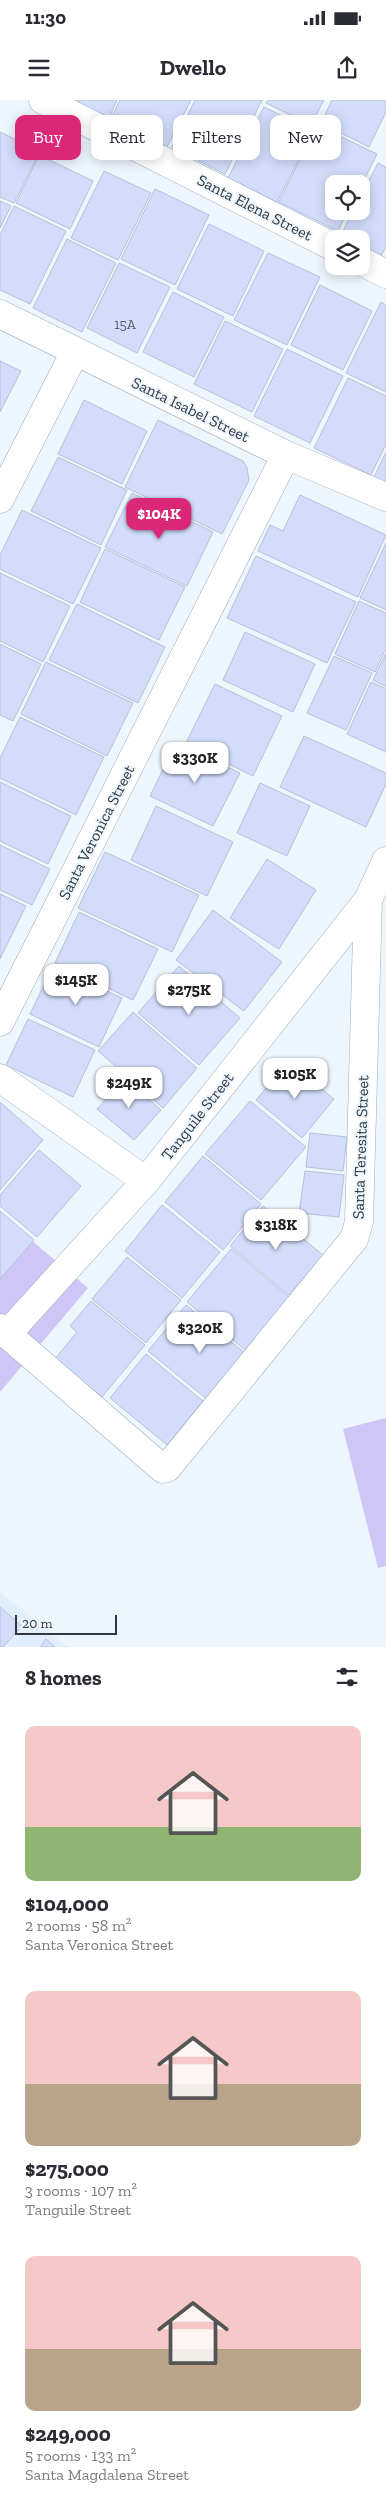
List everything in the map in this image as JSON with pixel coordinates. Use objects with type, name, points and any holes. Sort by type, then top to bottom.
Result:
[{"type":"street","name":"Santa Elena Street","points":[[43,100],[325,242]]},
{"type":"street","points":[[370,266],[386,274]]},
{"type":"street","name":"Santa Isabel Street","points":[[0,314],[286,455],[386,497]]},
{"type":"street","points":[[0,499],[75,352]]},
{"type":"street","name":"Santa Veronica Street","points":[[0,1022],[286,455]]},
{"type":"street","name":"Tanguile Street","points":[[4,1331],[146,1181],[368,900],[386,861]]},
{"type":"street","name":"Santa Teresita Street","points":[[4,1331],[163,1469],[167,1468],[354,1239],[359,1222],[368,900]]},
{"type":"street","points":[[0,1078],[146,1181]]},
{"type":"shaded area","points":[[0,1214],[88,1288],[0,1392]]},
{"type":"shaded area","points":[[386,1418],[386,1566],[378,1568],[343,1429]]},
{"type":"shaded area","points":[[0,1592],[68,1647],[0,1647]]},
{"type":"building","points":[[68,100],[117,100],[110,115],[98,115]]},
{"type":"building","points":[[120,100],[191,100],[183,115],[173,115],[173,135],[167,147],[163,145],[163,115],[112,115]]},
{"type":"building","points":[[195,100],[262,100],[254,115],[188,115]]},
{"type":"building","points":[[268,100],[324,100],[316,115],[291,115],[266,103]]},
{"type":"building","points":[[332,100],[386,100],[386,112],[369,147],[341,133],[341,115],[325,115]]},
{"type":"building","points":[[264,107],[280,115],[270,115],[270,160],[298,160],[277,202],[228,178],[237,160],[260,160],[260,115]]},
{"type":"building","points":[[0,132],[15,139],[15,160],[36,160],[14,203],[0,197]]},
{"type":"building","points":[[341,137],[377,154],[366,175],[325,175],[325,220],[344,220],[338,230],[279,202],[300,160],[341,160]]},
{"type":"building","points":[[37,160],[49,160],[93,181],[70,229],[16,203]]},
{"type":"building","points":[[198,160],[232,160],[225,174]]},
{"type":"building","points":[[378,163],[386,167],[386,246],[381,256],[370,250],[370,230],[344,230],[348,220],[370,220],[370,179]]},
{"type":"building","points":[[104,171],[151,193],[118,260],[71,238]]},
{"type":"building","points":[[155,189],[209,215],[175,285],[121,259]]},
{"type":"building","points":[[0,201],[11,206],[0,228]]},
{"type":"building","points":[[14,206],[66,231],[30,304],[0,290],[0,235]]},
{"type":"building","points":[[209,224],[264,251],[233,316],[177,289]]},
{"type":"building","points":[[67,239],[116,263],[82,332],[33,308]]},
{"type":"building","points":[[268,253],[320,277],[287,345],[234,320]]},
{"type":"building","points":[[119,263],[170,287],[137,353],[87,328]]},
{"type":"building","points":[[320,285],[372,311],[343,370],[291,345]]},
{"type":"building","points":[[173,292],[224,317],[194,377],[143,352]]},
{"type":"building","points":[[381,302],[386,305],[386,392],[346,373]]},
{"type":"building","points":[[225,321],[283,349],[252,412],[194,384]]},
{"type":"building","points":[[287,349],[343,376],[310,443],[254,416]]},
{"type":"building","points":[[0,361],[21,371],[0,412]]},
{"type":"building","points":[[348,378],[386,396],[386,444],[371,475],[314,448]]},
{"type":"building","points":[[84,400],[147,431],[122,484],[58,454]]},
{"type":"building","points":[[158,420],[243,461],[247,468],[249,480],[222,534],[125,487]]},
{"type":"building","points":[[386,452],[386,486],[373,479]]},
{"type":"building","points":[[58,457],[127,490],[101,545],[31,511]]},
{"type":"building","points":[[132,493],[213,532],[187,586],[105,547]]},
{"type":"building","points":[[300,495],[386,535],[358,597],[258,551],[270,525],[283,531]]},
{"type":"building","points":[[22,510],[101,548],[73,604],[0,569],[0,555]]},
{"type":"building","points":[[386,543],[386,610],[360,598]]},
{"type":"building","points":[[105,549],[185,587],[159,640],[80,602]]},
{"type":"building","points":[[256,556],[356,602],[327,663],[227,618]]},
{"type":"building","points":[[0,573],[70,606],[43,662],[0,641]]},
{"type":"building","points":[[359,601],[386,613],[386,648],[375,672],[335,654]]},
{"type":"building","points":[[77,604],[165,647],[138,703],[49,660]]},
{"type":"building","points":[[245,632],[315,664],[293,712],[223,680]]},
{"type":"building","points":[[0,644],[41,664],[13,721],[0,715]]},
{"type":"building","points":[[386,653],[386,687],[373,680]]},
{"type":"building","points":[[334,656],[372,673],[346,730],[307,713]]},
{"type":"building","points":[[46,662],[133,703],[107,756],[21,714]]},
{"type":"building","points":[[371,682],[386,689],[386,752],[347,734]]},
{"type":"building","points":[[215,684],[282,716],[253,776],[186,743]]},
{"type":"building","points":[[20,717],[104,757],[76,815],[0,778],[0,758]]},
{"type":"building","points":[[304,736],[386,773],[386,784],[366,827],[280,787]]},
{"type":"building","points":[[176,743],[240,773],[213,826],[150,796]]},
{"type":"building","points":[[0,782],[71,816],[48,864],[0,841]]},
{"type":"building","points":[[260,783],[310,806],[287,856],[237,833]]},
{"type":"building","points":[[156,806],[233,842],[207,896],[131,860]]},
{"type":"building","points":[[0,845],[50,869],[32,905],[0,890]]},
{"type":"building","points":[[105,852],[199,895],[172,952],[78,908]]},
{"type":"building","points":[[267,859],[316,890],[279,949],[230,918]]},
{"type":"building","points":[[0,894],[26,906],[0,959]]},
{"type":"building","points":[[213,910],[282,962],[244,1011],[176,960]]},
{"type":"building","points":[[79,912],[158,949],[133,1000],[55,963]]},
{"type":"building","points":[[53,966],[122,998],[99,1047],[30,1014]]},
{"type":"building","points":[[179,966],[240,1018],[199,1065],[138,1013]]},
{"type":"building","points":[[133,1012],[197,1068],[163,1108],[98,1051]]},
{"type":"building","points":[[28,1019],[95,1050],[73,1097],[6,1065]]},
{"type":"building","points":[[289,1062],[334,1099],[302,1138],[256,1100]]},
{"type":"building","points":[[125,1078],[161,1110],[134,1140],[97,1109]]},
{"type":"building","points":[[250,1101],[306,1147],[261,1200],[205,1154]]},
{"type":"building","points":[[0,1102],[43,1140],[0,1190]]},
{"type":"building","points":[[310,1133],[347,1137],[343,1171],[306,1167]]},
{"type":"building","points":[[39,1150],[81,1186],[37,1237],[0,1206],[0,1195]]},
{"type":"building","points":[[203,1156],[261,1204],[223,1250],[165,1202]]},
{"type":"building","points":[[305,1171],[344,1175],[339,1217],[299,1213]]},
{"type":"building","points":[[162,1205],[220,1252],[182,1298],[125,1251]]},
{"type":"building","points":[[263,1206],[323,1255],[289,1295],[230,1246]]},
{"type":"building","points":[[0,1211],[34,1240],[0,1279]]},
{"type":"building","points":[[231,1249],[289,1297],[245,1350],[187,1302]]},
{"type":"building","points":[[127,1257],[181,1300],[146,1343],[92,1299]]},
{"type":"building","points":[[91,1301],[145,1345],[102,1397],[55,1359],[77,1332],[70,1326]]},
{"type":"building","points":[[186,1305],[251,1358],[213,1404],[148,1351]]},
{"type":"building","points":[[146,1354],[203,1401],[167,1445],[110,1398]]},
{"type":"building","points":[[0,1607],[22,1626],[3,1647],[0,1647]]},
{"type":"building","points":[[46,1639],[55,1647],[40,1647]]}]
